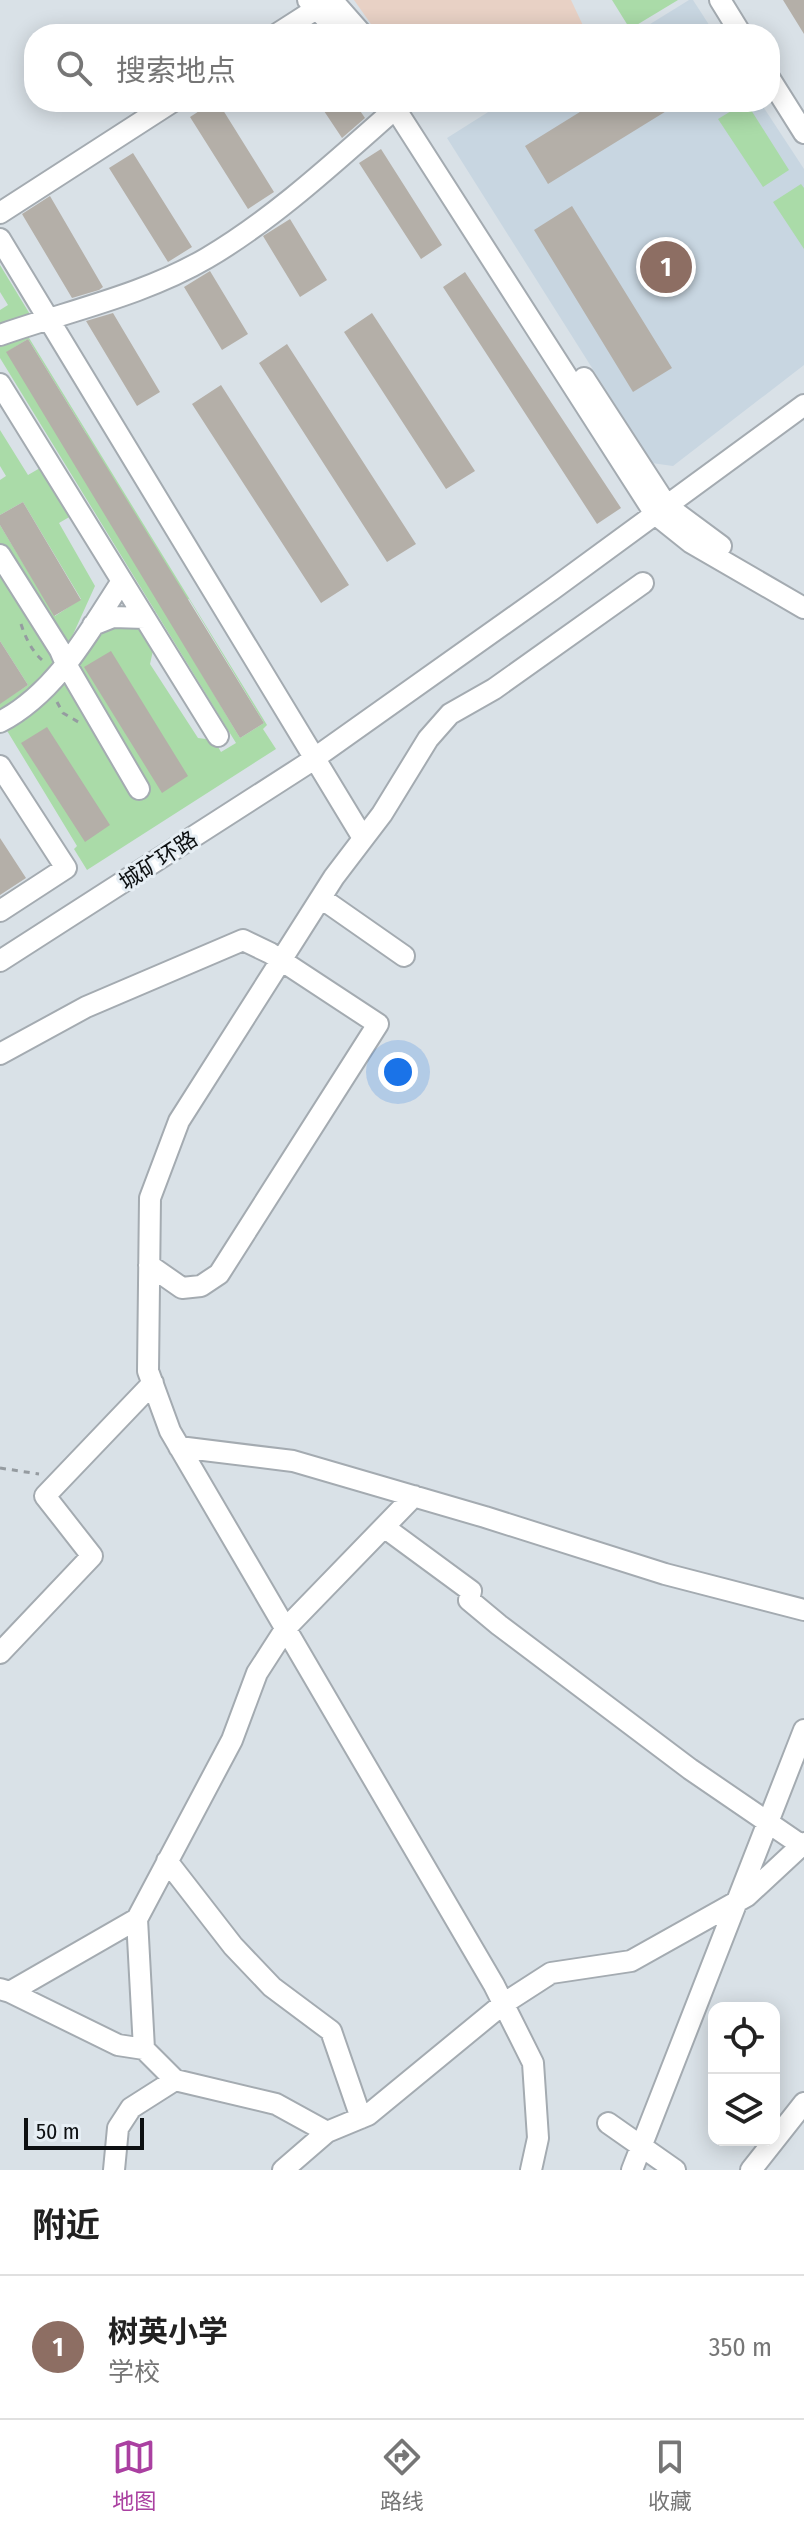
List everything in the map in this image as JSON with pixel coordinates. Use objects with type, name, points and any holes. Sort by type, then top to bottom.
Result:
[{"type":"street","points":[[720,0],[735,24]]},
{"type":"street","points":[[291,24],[322,2]]},
{"type":"street","points":[[322,2],[335,24]]},
{"type":"street","points":[[322,2],[350,24]]},
{"type":"street","points":[[780,95],[804,133]]},
{"type":"street","points":[[0,213],[157,112]]},
{"type":"street","points":[[0,335],[123,296],[205,259],[278,209],[390,112]]},
{"type":"street","points":[[404,112],[661,510],[690,542],[804,608]]},
{"type":"street","points":[[0,239],[363,838]]},
{"type":"street","points":[[0,384],[218,736]]},
{"type":"street","name":"城矿环路","points":[[0,961],[305,765],[804,405]]},
{"type":"street","points":[[661,510],[804,595]]},
{"type":"street","points":[[0,555],[60,650],[139,789]]},
{"type":"street","points":[[0,722],[16,713],[52,683],[122,581]]},
{"type":"street","points":[[531,2170],[538,2138],[533,2063],[503,2004],[170,1431],[148,1371],[150,1198],[179,1121],[321,898],[382,814],[428,739],[450,714],[494,689],[643,583]]},
{"type":"street","points":[[93,625],[113,617],[145,618]]},
{"type":"street","points":[[0,766],[66,868],[0,911]]},
{"type":"street","points":[[321,898],[404,956]]},
{"type":"street","points":[[0,1054],[86,1007],[243,940],[281,960],[378,1024],[219,1274],[201,1286],[182,1288],[149,1265]]},
{"type":"street","points":[[0,1653],[92,1556],[45,1496],[153,1383]]},
{"type":"street","points":[[179,1447],[293,1461],[665,1574],[804,1610]]},
{"type":"street","points":[[144,2049],[137,1919],[232,1740],[257,1673],[286,1628],[414,1496]]},
{"type":"street","points":[[283,2170],[327,2132],[368,2115],[503,2004],[551,1973],[631,1961],[747,1896],[803,1845],[690,1769],[499,1625],[469,1600],[471,1591],[384,1527]]},
{"type":"street","points":[[632,2170],[804,1730]]},
{"type":"street","points":[[167,1861],[233,1946],[272,1987],[331,2031],[361,2118]]},
{"type":"street","points":[[5,1991],[137,1919]]},
{"type":"street","points":[[5,1991],[118,2045],[144,2049],[175,2080],[276,2104],[327,2132]]},
{"type":"street","points":[[114,2170],[118,2128],[131,2108],[175,2080]]},
{"type":"street","points":[[751,2170],[804,2103]]},
{"type":"street","points":[[608,2123],[675,2170]]},
{"type":"path","points":[[0,1468],[63,1477]]},
{"type":"shaded area","points":[[354,0],[571,0],[582,24],[371,24]]},
{"type":"shaded area","points":[[693,0],[709,24],[650,24]]},
{"type":"shaded area","points":[[488,112],[767,112],[804,169],[804,365],[673,466],[652,463],[447,138]]},
{"type":"green space","points":[[612,0],[678,0],[638,24],[627,24]]},
{"type":"green space","points":[[730,112],[752,112],[789,170],[763,187],[718,119]]},
{"type":"green space","points":[[801,184],[804,188],[804,249],[773,202]]},
{"type":"green space","points":[[0,265],[31,316],[0,325],[0,310],[8,305],[0,292]]},
{"type":"green space","points":[[26,333],[267,725],[263,729],[276,749],[87,870],[74,849],[77,846],[6,729],[101,632],[141,627],[154,646],[150,664],[198,738],[214,740],[221,752],[236,743],[0,358],[0,344]],"holes":[[[28,339],[87,435],[7,352]],[[189,599],[264,723],[240,738],[166,614]]]},
{"type":"green space","points":[[0,430],[28,475],[40,468],[71,516],[59,523],[95,586],[66,650],[48,675],[0,713],[0,703],[28,685],[0,641],[0,525],[55,616],[81,599],[23,502],[0,515],[0,480],[6,476],[0,466]]},
{"type":"building","points":[[783,0],[804,0],[804,34]]},
{"type":"building","points":[[198,112],[224,112],[274,192],[248,209],[190,117]]},
{"type":"building","points":[[325,112],[361,112],[365,118],[342,138]]},
{"type":"building","points":[[580,112],[665,112],[548,184],[525,146]]},
{"type":"building","points":[[381,149],[442,245],[421,259],[359,163]]},
{"type":"building","points":[[133,153],[192,247],[168,262],[109,168]]},
{"type":"building","points":[[50,196],[103,287],[99,290],[72,298],[22,214]]},
{"type":"building","points":[[572,206],[672,368],[633,392],[534,230]]},
{"type":"building","points":[[290,219],[327,280],[300,297],[263,236]]},
{"type":"building","points":[[210,271],[248,334],[222,350],[184,287]]},
{"type":"building","points":[[465,272],[621,508],[597,524],[443,287]]},
{"type":"building","points":[[113,313],[160,392],[137,406],[86,321]]},
{"type":"building","points":[[372,313],[475,471],[446,489],[344,332]]},
{"type":"building","points":[[28,339],[264,723],[240,738],[6,352]]},
{"type":"building","points":[[287,344],[416,544],[387,562],[259,363]]},
{"type":"building","points":[[221,385],[349,585],[321,603],[192,404]]},
{"type":"building","points":[[23,502],[81,600],[54,616],[0,525],[0,515]]},
{"type":"building","points":[[0,641],[28,685],[0,704]]},
{"type":"building","points":[[111,651],[188,776],[162,793],[84,667]]},
{"type":"building","points":[[47,727],[110,825],[85,842],[21,743]]},
{"type":"building","points":[[0,838],[26,878],[0,895]]},
{"type":"place","name":"树英小学","points":[[666,267]]}]
